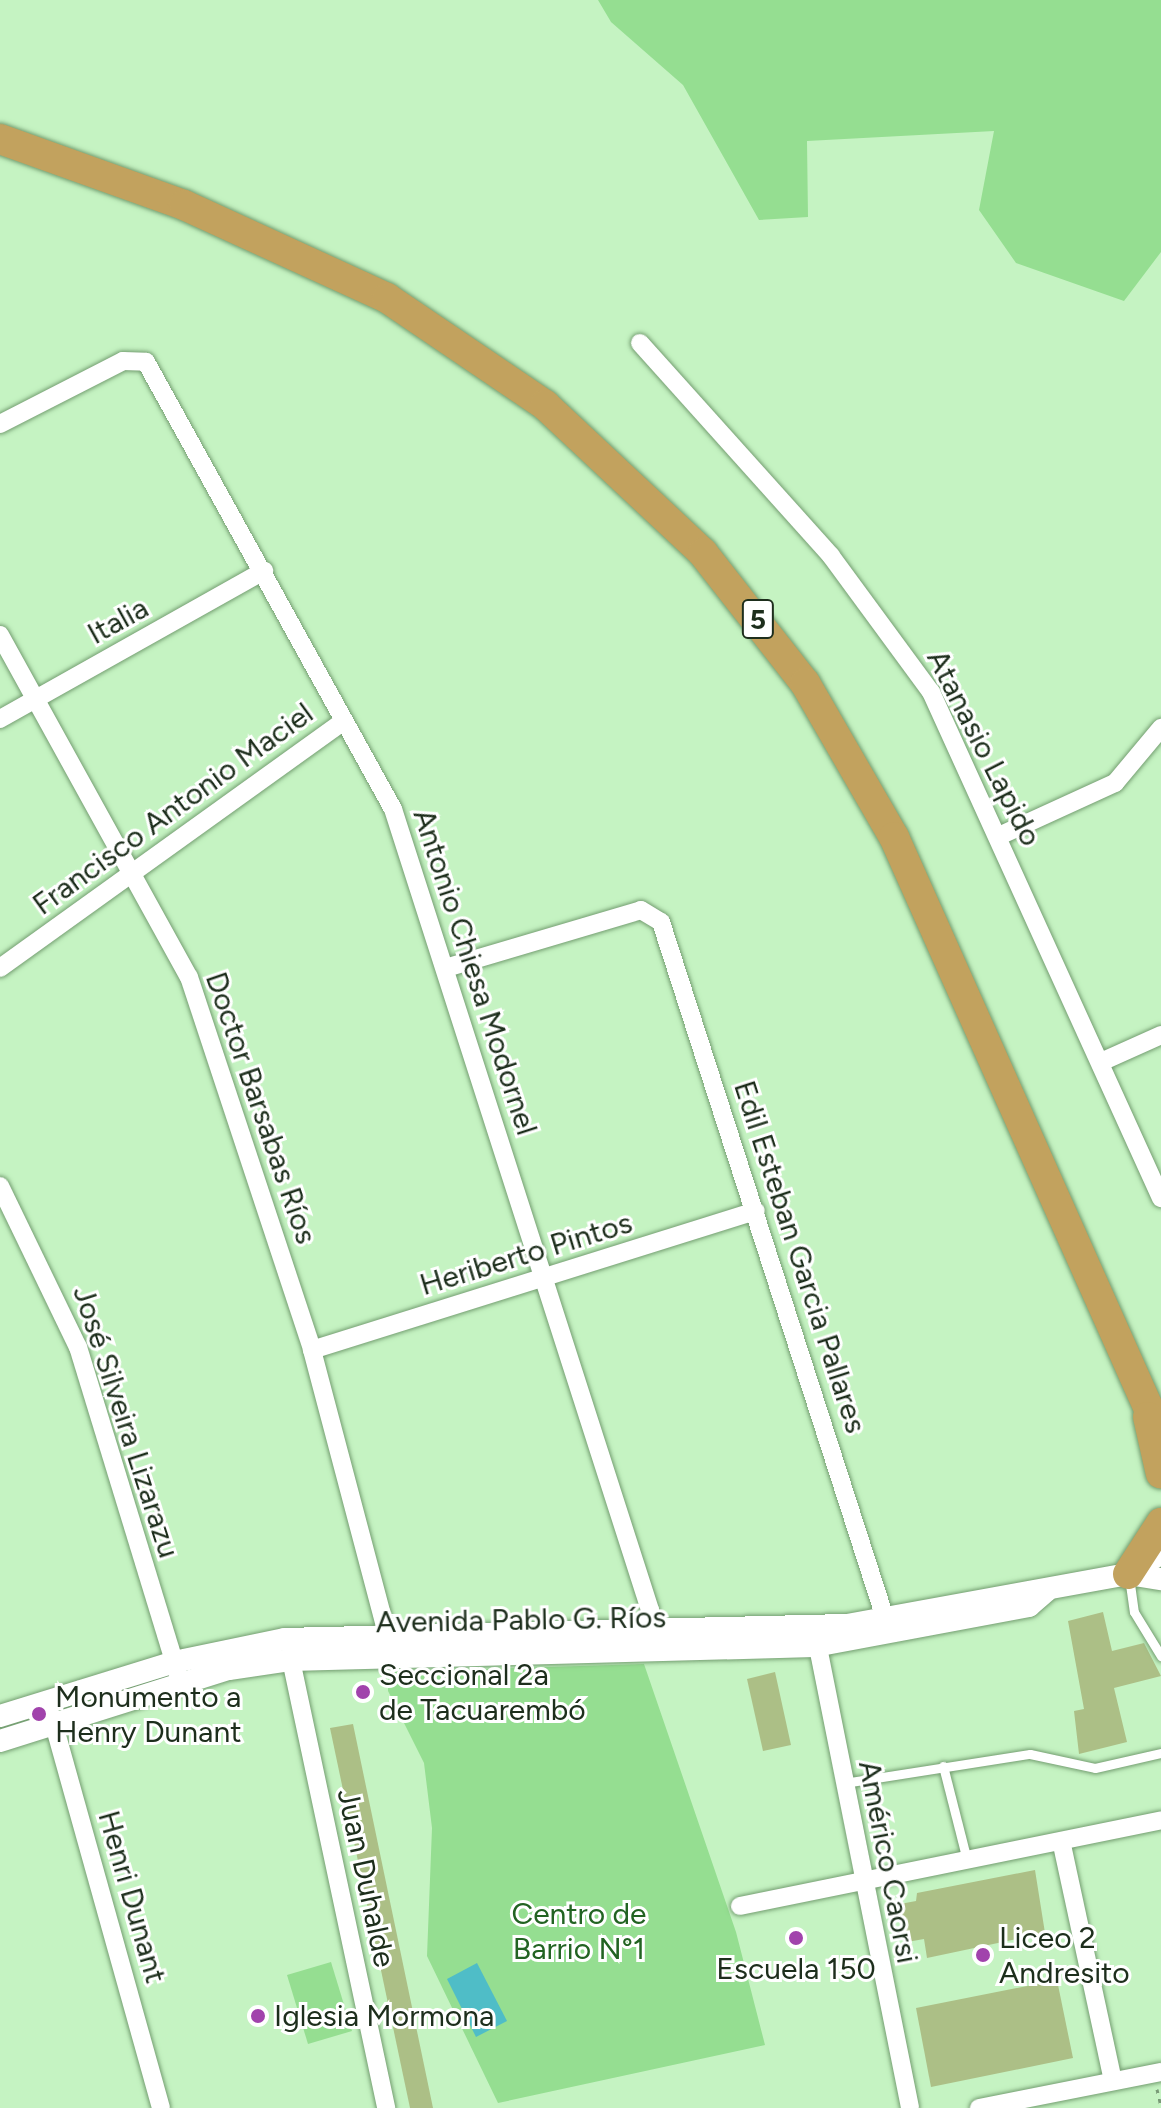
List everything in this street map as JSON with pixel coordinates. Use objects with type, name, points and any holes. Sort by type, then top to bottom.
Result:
[{"type":"highway","name":"5","points":[[0,139],[184,205],[387,298],[545,405],[703,553],[805,683],[894,837],[1154,1412],[1161,1436]]},
{"type":"highway","points":[[1154,1412],[1161,1474]]},
{"type":"highway","points":[[1128,1574],[1161,1523]]},
{"type":"street","name":"Atanasio Lapido","points":[[640,343],[883,620],[931,692],[1161,1198]]},
{"type":"street","name":"Antonio Chiesa Modornel","points":[[0,424],[142,358],[264,571],[340,724],[393,809],[449,967],[650,1637]]},
{"type":"street","name":"Italia","points":[[0,719],[264,571]]},
{"type":"street","name":"Doctor Barsabas Ríos","points":[[0,635],[189,977],[312,1350],[387,1633]]},
{"type":"street","name":"Francisco Antonio Maciel","points":[[0,968],[340,724]]},
{"type":"street","points":[[999,836],[1115,783],[1161,728]]},
{"type":"street","name":"Edil Esteban Garcia Pallares","points":[[449,967],[641,910],[655,916],[756,1211],[885,1618]]},
{"type":"street","points":[[1101,1062],[1161,1035]]},
{"type":"street","name":"José Silveira Lizarazu","points":[[0,1186],[78,1347],[178,1672]]},
{"type":"street","name":"Heriberto Pintos","points":[[312,1350],[756,1211]]},
{"type":"street","name":"Avenida Pablo G. Ríos","points":[[1128,1574],[1161,1553]]},
{"type":"street","name":"Avenida Pablo G. Ríos","points":[[815,1636],[885,1618],[1128,1574],[1161,1579]]},
{"type":"street","name":"Avenida Pablo G. Ríos","points":[[0,1716],[178,1672],[285,1639],[387,1633],[815,1636],[1029,1606],[1046,1591]]},
{"type":"street","name":"Américo Caorsi","points":[[815,1636],[910,2108]]},
{"type":"street","name":"Avenida Pablo G. Ríos","points":[[0,1741],[54,1724],[178,1672],[291,1660],[650,1637]]},
{"type":"street","name":"Juan Duhalde","points":[[291,1660],[386,2108]]},
{"type":"street","name":"Henri Dunant","points":[[47,1702],[161,2108]]},
{"type":"street","points":[[740,1906],[1062,1845],[1161,1820]]},
{"type":"street","points":[[1062,1845],[1113,2081]]},
{"type":"street","points":[[979,2108],[1161,2072]]},
{"type":"lane","points":[[1128,1574],[1134,1612],[1161,1656]]},
{"type":"lane","points":[[844,1783],[1030,1754],[1095,1768],[1161,1753]]},
{"type":"lane","points":[[943,1766],[968,1861]]},
{"type":"green space","points":[[598,0],[1161,0],[1161,252],[1124,301],[1016,263],[979,210],[994,131],[807,141],[808,217],[759,220],[683,85],[611,22]]},
{"type":"green space","name":"Centro de Barrio N°1","points":[[644,1664],[736,1932],[765,2045],[498,2103],[427,1956],[432,1828],[424,1763],[388,1691],[388,1672]]},
{"type":"green space","points":[[331,1962],[352,2031],[308,2044],[287,1975]]},
{"type":"water","points":[[477,1963],[507,2021],[476,2037],[447,1979]]},
{"type":"building","points":[[1103,1612],[1112,1651],[1144,1643],[1161,1676],[1114,1688],[1127,1742],[1079,1754],[1074,1711],[1084,1709],[1068,1621]]},
{"type":"building","points":[[775,1672],[791,1745],[763,1751],[747,1679]]},
{"type":"building","points":[[353,1724],[433,2108],[410,2108],[330,1728]]},
{"type":"building","points":[[1035,1870],[1045,1933],[927,1958],[924,1939],[907,1942],[900,1904],[916,1901],[917,1893]]},
{"type":"building","points":[[1057,1980],[1073,2058],[931,2087],[916,2008]]},
{"type":"place","name":"Seccional 2a de Tacuarembó","points":[[363,1692]]},
{"type":"place","name":"Monumento a Henry Dunant","points":[[39,1714]]},
{"type":"place","name":"Escuela 150","points":[[796,1938]]},
{"type":"place","name":"Liceo 2 Andresito","points":[[983,1955]]},
{"type":"place","name":"Iglesia Mormona","points":[[258,2016]]}]
